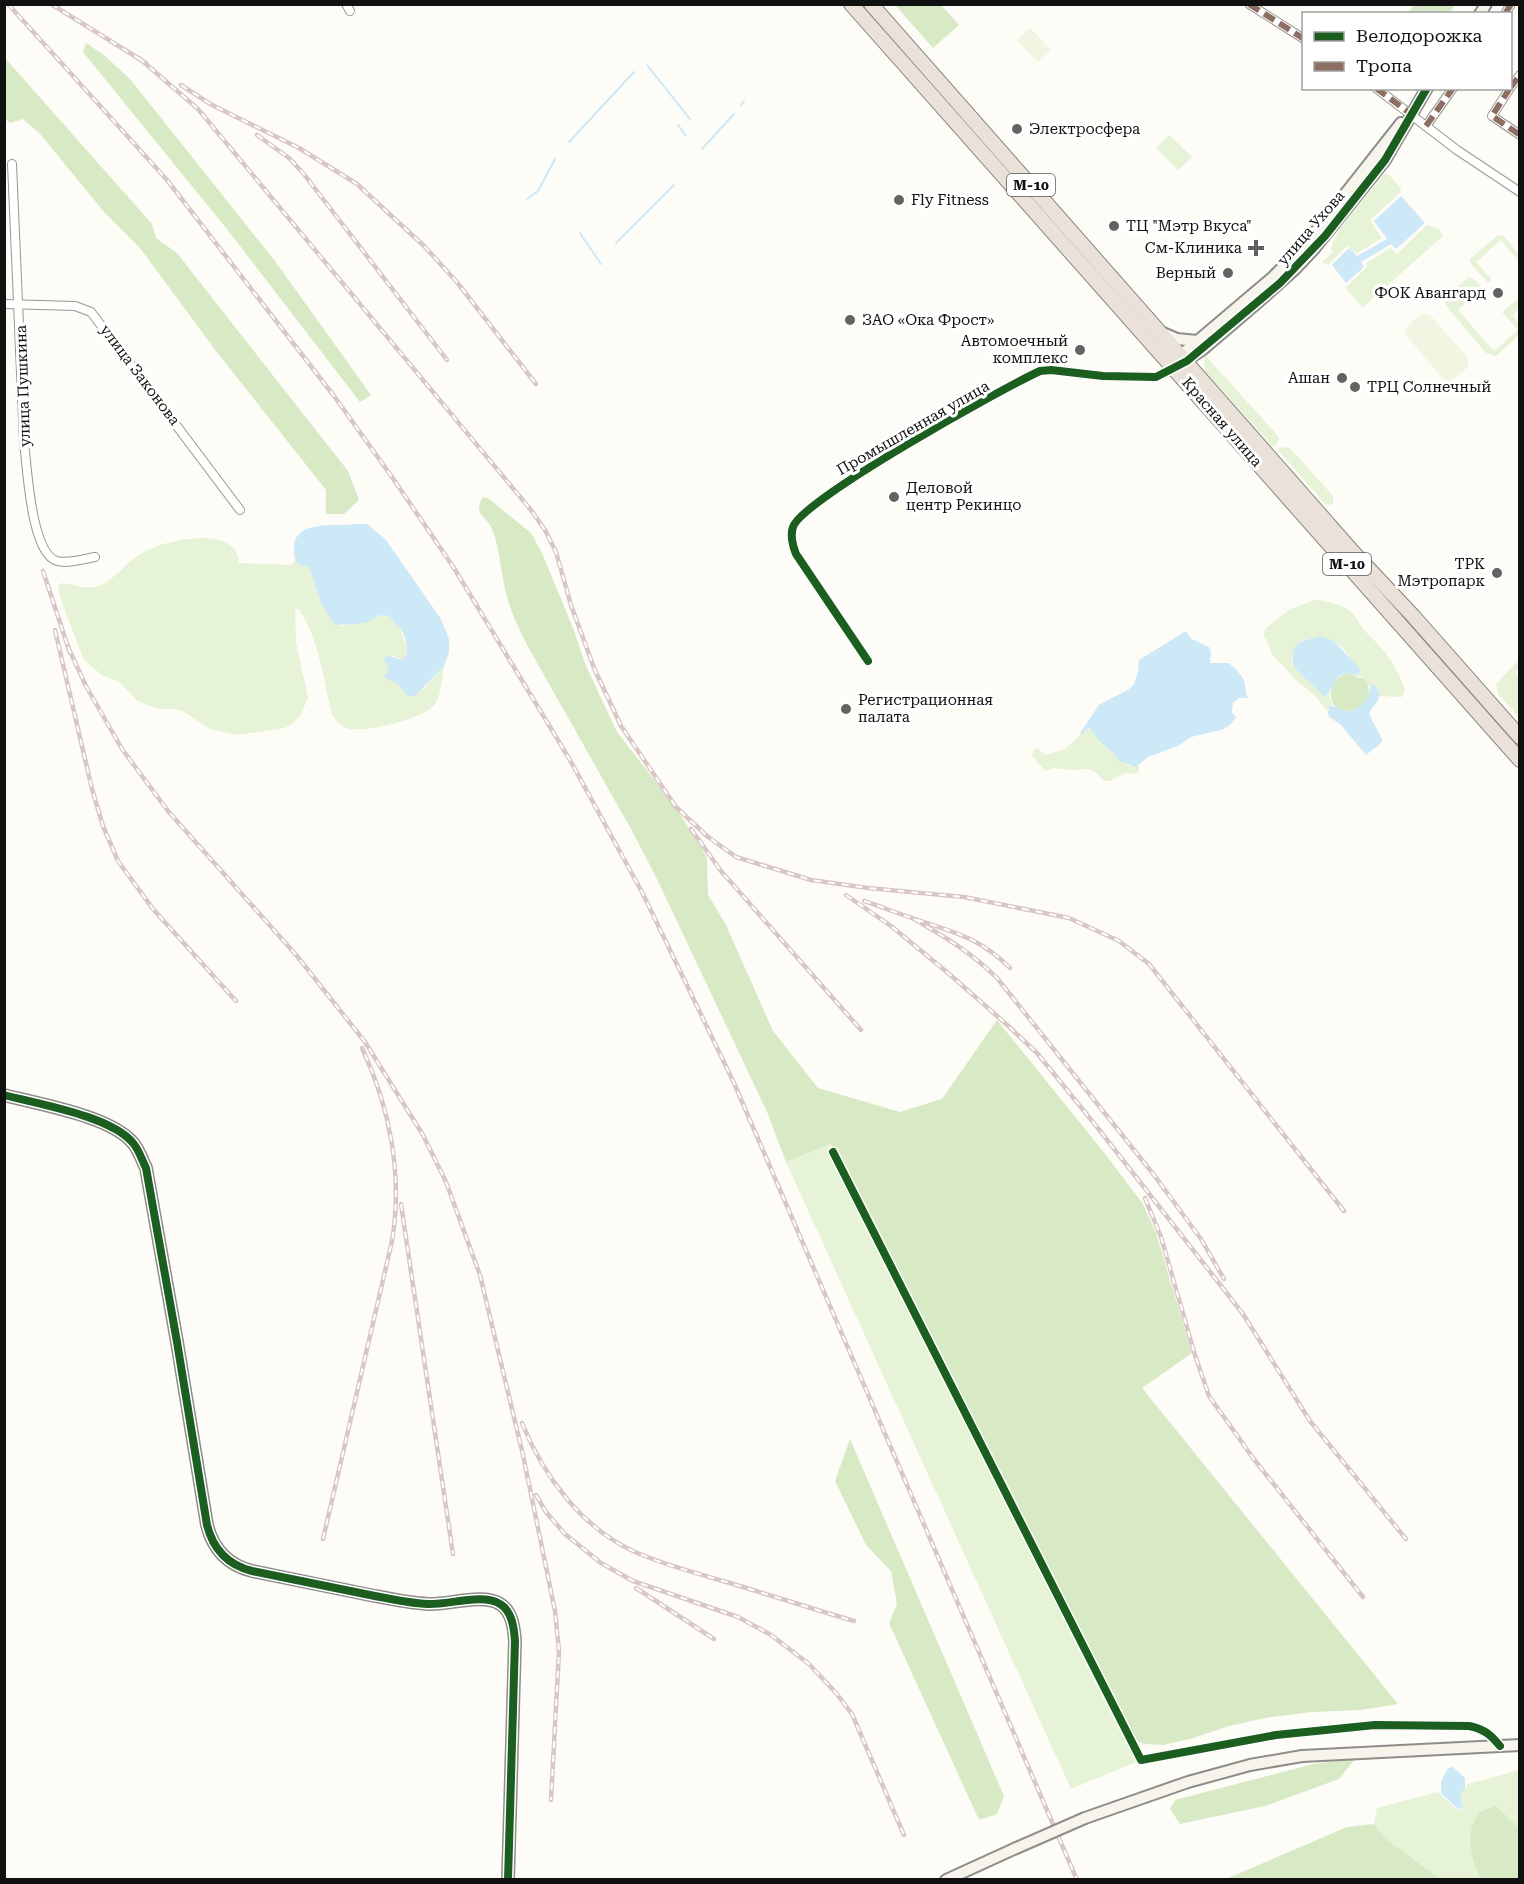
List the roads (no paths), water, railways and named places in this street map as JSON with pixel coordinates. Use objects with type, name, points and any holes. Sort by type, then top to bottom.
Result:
[{"type":"highway","name":"Красная улица","points":[[851,4],[1180,361],[1520,760]]},
{"type":"highway","name":"Красная улица","points":[[871,4],[1157,328],[1180,361],[1203,380],[1353,552],[1520,737]]},
{"type":"street","points":[[1249,4],[1302,38]]},
{"type":"street","points":[[1379,90],[1457,150],[1520,192]]},
{"type":"street","name":"улица Ухова","points":[[1180,361],[1280,283],[1312,251],[1385,160],[1426,90]]},
{"type":"street","points":[[1426,126],[1452,90]]},
{"type":"street","points":[[1509,90],[1492,116],[1520,135]]},
{"type":"street","name":"улица Пушкина","points":[[12,164],[13,217],[20,304],[24,442],[37,532],[50,558],[67,562],[95,557]]},
{"type":"street","name":"улица Законова","points":[[4,304],[75,306],[91,312],[240,510]]},
{"type":"street","points":[[1157,328],[1172,338],[1200,345],[1199,363],[1203,380]]},
{"type":"street","name":"Промышленная улица","points":[[868,661],[796,554],[792,528],[801,516],[839,487],[881,460],[1040,371],[1156,377],[1180,361]]},
{"type":"street","points":[[4,1095],[102,1122],[119,1131],[133,1143],[146,1168],[207,1525],[212,1542],[219,1551],[231,1563],[242,1568],[288,1579],[426,1604],[494,1600],[508,1611],[515,1641],[508,1880]]},
{"type":"street","points":[[833,1152],[1141,1760],[1276,1735],[1375,1725],[1481,1728],[1489,1733],[1500,1746]]},
{"type":"street","points":[[946,1880],[1084,1818],[1188,1782],[1250,1765],[1302,1756],[1520,1745]]},
{"type":"water","points":[[1401,196],[1425,223],[1396,249],[1391,244],[1361,262],[1364,267],[1346,283],[1332,265],[1349,248],[1357,256],[1387,239],[1374,221]]},
{"type":"water","points":[[367,524],[386,540],[441,619],[449,639],[449,653],[444,666],[415,696],[408,696],[398,684],[384,677],[389,669],[384,660],[386,655],[403,660],[407,652],[405,637],[401,629],[389,616],[380,615],[367,622],[335,625],[322,606],[309,567],[297,564],[294,549],[296,539],[301,532],[321,526]]},
{"type":"water","points":[[1186,631],[1190,638],[1209,647],[1210,663],[1229,663],[1244,681],[1248,698],[1239,698],[1233,703],[1232,713],[1236,717],[1230,725],[1221,730],[1191,737],[1178,746],[1148,757],[1136,767],[1119,761],[1099,741],[1091,729],[1088,728],[1082,734],[1080,733],[1099,705],[1134,684],[1139,660]]},
{"type":"water","points":[[1320,636],[1334,641],[1360,669],[1359,674],[1340,676],[1326,696],[1322,695],[1298,671],[1292,658],[1299,642]]},
{"type":"water","points":[[1371,684],[1375,685],[1378,690],[1379,698],[1369,714],[1382,742],[1366,755],[1340,724],[1329,717],[1328,712],[1330,705],[1346,711],[1355,710],[1368,698]]},
{"type":"water","points":[[1453,1767],[1465,1778],[1465,1788],[1460,1796],[1463,1808],[1458,1809],[1441,1793],[1441,1782],[1448,1768]]},
{"type":"waterway","points":[[647,65],[690,119]]},
{"type":"waterway","points":[[569,142],[634,72]]},
{"type":"waterway","points":[[741,105],[744,101]]},
{"type":"waterway","points":[[702,149],[734,114]]},
{"type":"waterway","points":[[678,125],[686,136]]},
{"type":"waterway","points":[[527,199],[538,191],[555,159]]},
{"type":"waterway","points":[[616,243],[674,185]]},
{"type":"waterway","points":[[580,233],[601,264]]},
{"type":"railway","points":[[8,4],[167,180],[334,396],[454,568],[570,760],[643,894],[734,1083],[1077,1880]]},
{"type":"railway","points":[[51,4],[146,63]]},
{"type":"railway","points":[[139,58],[198,109],[531,510],[545,530],[556,552],[571,605],[594,668],[621,726],[676,807],[707,836],[736,857],[811,880],[964,897],[1069,918],[1119,941],[1149,964],[1344,1211]]},
{"type":"railway","points":[[181,85],[212,105],[299,148],[357,184],[424,246],[456,281],[536,384]]},
{"type":"railway","points":[[257,135],[289,158],[303,173],[447,360]]},
{"type":"railway","points":[[43,571],[70,653]]},
{"type":"railway","points":[[55,630],[92,789],[103,826],[118,861],[153,909],[236,1001]]},
{"type":"railway","points":[[68,647],[86,686],[122,749],[168,811],[297,956],[365,1042],[423,1135],[446,1182],[480,1275],[523,1455],[555,1611],[559,1651],[551,1800]]},
{"type":"railway","points":[[691,829],[721,871],[861,1030]]},
{"type":"railway","points":[[846,895],[891,926],[948,973],[1037,1053],[1243,1314],[1310,1421],[1406,1539]]},
{"type":"railway","points":[[864,901],[964,936],[987,949],[1010,968]]},
{"type":"railway","points":[[914,919],[968,953],[997,978],[1154,1175],[1201,1239],[1224,1279]]},
{"type":"railway","points":[[323,1539],[392,1241],[395,1216],[396,1191],[392,1142],[380,1094],[362,1048]]},
{"type":"railway","points":[[1145,1198],[1161,1237],[1209,1396],[1253,1458],[1363,1597]]},
{"type":"railway","points":[[401,1204],[453,1554]]},
{"type":"railway","points":[[522,1423],[541,1462],[566,1498],[581,1514],[614,1541],[666,1564],[854,1621]]},
{"type":"railway","points":[[536,1495],[546,1512],[565,1534],[601,1563],[633,1581],[738,1617],[771,1635],[809,1664],[852,1714],[904,1835]]},
{"type":"railway","points":[[636,1588],[714,1639]]},
{"type":"place","name":"Электросфера","points":[[1017,129]]},
{"type":"place","name":"Fly Fitness","points":[[899,200]]},
{"type":"place","name":"ТЦ \"Мэтр Вкуса\"","points":[[1114,226]]},
{"type":"place","name":"См-Клиника","points":[[1256,248]]},
{"type":"place","name":"Верный","points":[[1228,273]]},
{"type":"place","name":"ФОК Авангард","points":[[1498,293]]},
{"type":"place","name":"ЗАО «Ока Фрост»","points":[[850,320]]},
{"type":"place","name":"Автомоечный комплекс","points":[[1080,350]]},
{"type":"place","name":"Ашан","points":[[1342,378]]},
{"type":"place","name":"ТРЦ Солнечный","points":[[1355,387]]},
{"type":"place","name":"Деловой центр Рекинцо","points":[[894,497]]},
{"type":"place","name":"ТРК Мэтропарк","points":[[1497,573]]},
{"type":"place","name":"Регистрационная палата","points":[[846,709]]}]
